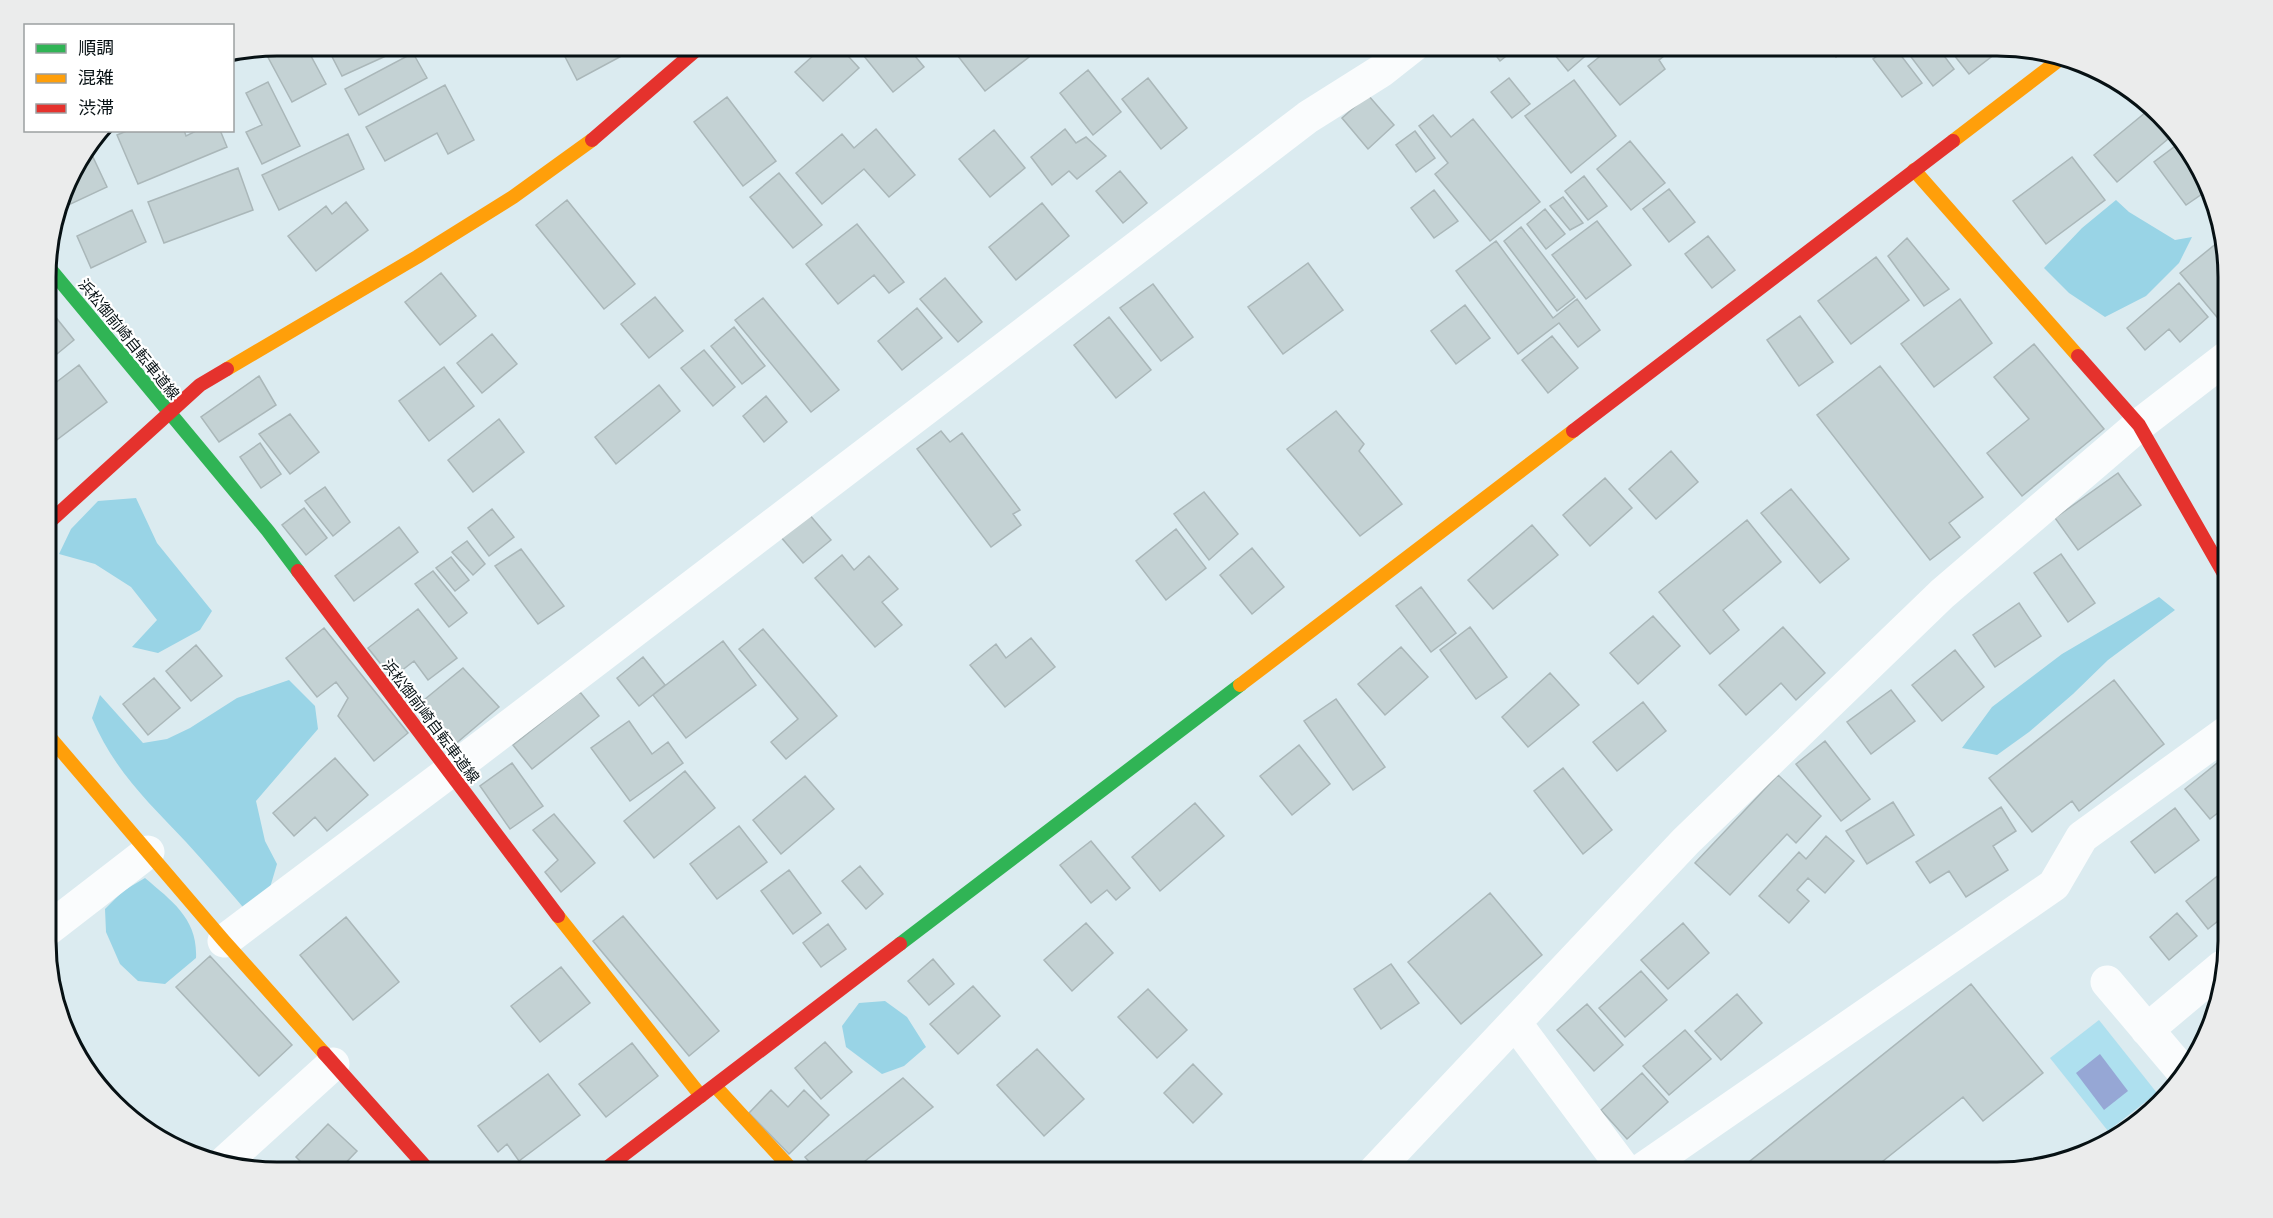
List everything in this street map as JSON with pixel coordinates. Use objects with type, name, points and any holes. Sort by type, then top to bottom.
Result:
[{"type":"street","points":[[56,516],[200,385],[417,257],[513,197],[590,142],[689,56]]},
{"type":"street","points":[[224,941],[1308,117],[1381,71],[1400,56]]},
{"type":"street","points":[[614,1162],[2054,63]]},
{"type":"street","points":[[1914,170],[2139,425],[2218,563]]},
{"type":"street","name":"浜松御前崎自転車道線","points":[[56,276],[168,412],[213,462],[268,531],[582,948],[701,1096]]},
{"type":"street","points":[[1384,1162],[1686,841],[1942,594],[2139,425],[2218,364]]},
{"type":"street","points":[[1653,1162],[2054,885],[2082,837],[2218,739]]},
{"type":"street","points":[[56,746],[224,941],[421,1162]]},
{"type":"street","points":[[56,923],[148,852]]},
{"type":"street","points":[[2147,1030],[2215,972]]},
{"type":"street","points":[[2107,982],[2178,1067]]},
{"type":"street","points":[[1516,1024],[1619,1162]]},
{"type":"street","points":[[230,1157],[333,1065]]},
{"type":"street","points":[[715,1086],[785,1162]]},
{"type":"shaded area","points":[[2116,200],[2129,212],[2175,240],[2192,237],[2179,263],[2146,296],[2105,317],[2069,293],[2044,268],[2082,228]]},
{"type":"shaded area","points":[[136,498],[157,543],[212,611],[200,630],[158,653],[132,647],[157,620],[131,587],[95,564],[59,554],[71,529],[98,501]]},
{"type":"shaded area","points":[[2159,597],[2175,610],[2108,660],[2029,732],[1997,755],[1962,748],[1992,707],[2062,654]]},
{"type":"shaded area","points":[[289,680],[315,706],[318,729],[256,801],[265,841],[277,864],[269,891],[253,919],[133,784],[110,753],[92,718],[100,695],[143,743],[167,739],[190,728],[237,698]]},
{"type":"shaded area","points":[[145,878],[174,903],[193,932],[196,958],[165,984],[138,981],[120,964],[106,932],[105,909],[123,891]]},
{"type":"shaded area","points":[[885,1001],[907,1017],[926,1047],[904,1066],[882,1074],[846,1047],[842,1026],[859,1003]]},
{"type":"shaded area","points":[[2099,1020],[2157,1093],[2108,1131],[2050,1058]]},
{"type":"shaded area","points":[[2100,1054],[2128,1091],[2104,1110],[2076,1073]]},
{"type":"building","points":[[267,56],[311,56],[326,84],[292,102]]},
{"type":"building","points":[[332,56],[386,56],[342,76]]},
{"type":"building","points":[[407,56],[415,56],[427,78],[359,115],[345,89]]},
{"type":"building","points":[[565,56],[622,56],[577,80]]},
{"type":"building","points":[[813,56],[848,56],[859,68],[823,101],[795,72]]},
{"type":"building","points":[[864,56],[915,56],[924,67],[893,92]]},
{"type":"building","points":[[958,56],[1028,56],[1029,57],[985,91]]},
{"type":"building","points":[[1496,56],[1506,56],[1500,61]]},
{"type":"building","points":[[1556,56],[1585,56],[1568,71]]},
{"type":"building","points":[[1600,56],[1664,56],[1659,60],[1665,69],[1620,105],[1588,66]]},
{"type":"building","points":[[1877,56],[1901,56],[1922,83],[1902,97],[1873,59]]},
{"type":"building","points":[[1910,56],[1944,56],[1954,69],[1933,86]]},
{"type":"building","points":[[1955,56],[1992,56],[1969,74]]},
{"type":"building","points":[[1088,70],[1121,112],[1093,135],[1060,93]]},
{"type":"building","points":[[1148,78],[1187,128],[1161,149],[1122,99]]},
{"type":"building","points":[[1509,78],[1530,104],[1512,118],[1491,92]]},
{"type":"building","points":[[1574,80],[1616,136],[1571,173],[1525,116]]},
{"type":"building","points":[[268,82],[300,146],[262,164],[246,132],[262,125],[246,93]]},
{"type":"building","points":[[445,85],[474,140],[448,154],[437,133],[385,161],[366,127]]},
{"type":"building","points":[[1368,95],[1394,125],[1368,149],[1342,118]]},
{"type":"building","points":[[727,97],[776,161],[743,186],[694,122]]},
{"type":"building","points":[[2145,113],[2168,139],[2117,182],[2094,155]]},
{"type":"building","points":[[1433,115],[1451,137],[1473,119],[1540,202],[1490,241],[1435,174],[1448,163],[1419,126]]},
{"type":"building","points":[[876,129],[915,175],[889,197],[864,169],[822,204],[796,173],[842,134],[854,148]]},
{"type":"building","points":[[1065,129],[1076,143],[1086,137],[1106,156],[1077,179],[1069,171],[1052,185],[1031,157]]},
{"type":"building","points":[[994,130],[1025,168],[990,197],[959,159]]},
{"type":"building","points":[[1415,131],[1435,158],[1416,172],[1396,145]]},
{"type":"building","points":[[124,132],[185,132],[186,136],[194,132],[221,132],[227,147],[138,184],[117,135]]},
{"type":"building","points":[[348,134],[364,169],[279,210],[262,175]]},
{"type":"building","points":[[1630,141],[1665,183],[1631,210],[1597,169]]},
{"type":"building","points":[[2175,146],[2202,194],[2186,205],[2154,162]]},
{"type":"building","points":[[92,155],[107,187],[67,206],[78,179]]},
{"type":"building","points":[[2072,157],[2105,200],[2046,244],[2013,201]]},
{"type":"building","points":[[238,168],[253,210],[164,243],[148,202]]},
{"type":"building","points":[[1120,171],[1147,203],[1123,223],[1096,191]]},
{"type":"building","points":[[779,173],[822,225],[793,248],[750,197]]},
{"type":"building","points":[[1584,176],[1607,206],[1588,220],[1565,191]]},
{"type":"building","points":[[1669,189],[1695,222],[1669,242],[1643,209]]},
{"type":"building","points":[[1434,190],[1458,221],[1434,238],[1411,208]]},
{"type":"building","points":[[1563,197],[1583,223],[1570,230],[1550,206]]},
{"type":"building","points":[[567,200],[635,284],[604,309],[536,225]]},
{"type":"building","points":[[346,202],[368,230],[316,271],[288,236],[326,206],[332,214]]},
{"type":"building","points":[[1042,203],[1069,236],[1016,280],[989,247]]},
{"type":"building","points":[[1545,209],[1565,234],[1546,249],[1527,224]]},
{"type":"building","points":[[132,210],[146,242],[91,268],[77,236]]},
{"type":"building","points":[[1597,221],[1631,265],[1586,299],[1552,255]]},
{"type":"building","points":[[857,224],[904,282],[889,293],[874,275],[838,304],[806,264]]},
{"type":"building","points":[[1521,227],[1575,297],[1557,311],[1504,241]]},
{"type":"building","points":[[1708,236],[1735,270],[1712,288],[1685,254]]},
{"type":"building","points":[[1907,238],[1949,289],[1924,306],[1888,256]]},
{"type":"building","points":[[1496,241],[1553,318],[1577,299],[1600,330],[1578,347],[1559,323],[1518,354],[1456,271]]},
{"type":"building","points":[[2215,244],[2218,318],[2180,273]]},
{"type":"building","points":[[1876,257],[1909,300],[1851,344],[1818,301]]},
{"type":"building","points":[[1308,263],[1343,310],[1283,354],[1248,307]]},
{"type":"building","points":[[441,273],[476,316],[440,345],[405,302]]},
{"type":"building","points":[[945,278],[982,322],[958,342],[920,299]]},
{"type":"building","points":[[2179,283],[2208,317],[2180,342],[2169,329],[2145,350],[2127,328]]},
{"type":"building","points":[[1153,284],[1193,337],[1161,361],[1120,308]]},
{"type":"building","points":[[655,297],[683,331],[649,358],[621,324]]},
{"type":"building","points":[[763,298],[839,390],[811,412],[735,320]]},
{"type":"building","points":[[1960,299],[1992,343],[1934,387],[1901,344]]},
{"type":"building","points":[[1465,305],[1490,338],[1456,364],[1431,331]]},
{"type":"building","points":[[917,308],[942,338],[902,370],[878,341]]},
{"type":"building","points":[[1800,316],[1833,362],[1799,386],[1767,340]]},
{"type":"building","points":[[1109,317],[1151,370],[1116,398],[1074,345]]},
{"type":"building","points":[[56,318],[74,340],[56,355]]},
{"type":"building","points":[[734,327],[765,366],[742,384],[711,346]]},
{"type":"building","points":[[492,334],[517,364],[482,393],[457,363]]},
{"type":"building","points":[[1552,336],[1578,368],[1548,393],[1522,360]]},
{"type":"building","points":[[2034,344],[2104,429],[2022,496],[1987,453],[2029,419],[1994,377]]},
{"type":"building","points":[[704,350],[735,387],[713,406],[681,368]]},
{"type":"building","points":[[79,365],[107,402],[56,440],[56,382]]},
{"type":"building","points":[[1880,366],[1983,497],[1949,523],[1960,537],[1930,560],[1817,415]]},
{"type":"building","points":[[444,367],[474,406],[429,441],[399,401]]},
{"type":"building","points":[[259,376],[276,405],[219,442],[201,417]]},
{"type":"building","points":[[659,385],[680,411],[616,464],[595,437]]},
{"type":"building","points":[[766,396],[787,422],[764,442],[743,416]]},
{"type":"building","points":[[1336,411],[1364,444],[1359,451],[1402,504],[1360,536],[1287,449]]},
{"type":"building","points":[[290,414],[319,452],[290,474],[259,434]]},
{"type":"building","points":[[499,419],[524,452],[473,492],[448,460]]},
{"type":"building","points":[[941,431],[950,442],[962,433],[1020,510],[1013,514],[1021,525],[991,547],[917,449]]},
{"type":"building","points":[[260,443],[281,474],[261,488],[240,457]]},
{"type":"building","points":[[1671,451],[1698,482],[1656,519],[1629,489]]},
{"type":"building","points":[[2118,473],[2141,505],[2078,550],[2055,518]]},
{"type":"building","points":[[1605,478],[1632,508],[1590,546],[1563,515]]},
{"type":"building","points":[[325,487],[350,522],[333,536],[305,501]]},
{"type":"building","points":[[1791,489],[1849,559],[1820,583],[1761,513]]},
{"type":"building","points":[[1204,492],[1238,534],[1209,560],[1174,514]]},
{"type":"building","points":[[304,508],[327,538],[306,555],[282,525]]},
{"type":"building","points":[[492,509],[514,537],[489,556],[468,528]]},
{"type":"building","points":[[808,513],[831,540],[803,563],[780,536]]},
{"type":"building","points":[[1747,520],[1781,562],[1723,610],[1739,630],[1710,654],[1659,592]]},
{"type":"building","points":[[1532,525],[1558,555],[1493,609],[1468,580]]},
{"type":"building","points":[[399,527],[418,552],[354,601],[335,576]]},
{"type":"building","points":[[1176,529],[1206,568],[1166,600],[1136,561]]},
{"type":"building","points":[[467,541],[485,564],[473,575],[452,552]]},
{"type":"building","points":[[1252,548],[1284,587],[1252,614],[1220,575]]},
{"type":"building","points":[[521,549],[564,606],[538,624],[495,566]]},
{"type":"building","points":[[2061,554],[2095,603],[2068,622],[2034,573]]},
{"type":"building","points":[[842,555],[854,570],[869,556],[898,589],[882,602],[902,625],[875,647],[815,578]]},
{"type":"building","points":[[451,557],[469,580],[455,591],[436,568]]},
{"type":"building","points":[[433,571],[467,613],[449,627],[415,584]]},
{"type":"building","points":[[1421,587],[1456,633],[1431,652],[1396,606]]},
{"type":"building","points":[[2019,603],[2041,636],[1995,667],[1973,635]]},
{"type":"building","points":[[418,609],[457,658],[428,680],[414,661],[392,678],[368,648]]},
{"type":"building","points":[[1653,616],[1680,646],[1638,684],[1610,653]]},
{"type":"building","points":[[1470,627],[1507,677],[1476,699],[1440,650]]},
{"type":"building","points":[[1783,627],[1825,673],[1796,700],[1781,683],[1746,715],[1719,685]]},
{"type":"building","points":[[324,628],[408,733],[374,761],[338,716],[348,698],[336,682],[317,697],[286,658]]},
{"type":"building","points":[[763,629],[837,716],[786,759],[771,742],[798,719],[739,649]]},
{"type":"building","points":[[1031,638],[1055,667],[1005,707],[970,665],[996,644],[1006,658]]},
{"type":"building","points":[[723,641],[756,685],[686,738],[653,695]]},
{"type":"building","points":[[196,645],[222,676],[191,701],[166,671]]},
{"type":"building","points":[[1401,647],[1428,677],[1385,715],[1358,684]]},
{"type":"building","points":[[1955,650],[1984,687],[1942,721],[1912,685]]},
{"type":"building","points":[[643,657],[665,685],[639,706],[617,678]]},
{"type":"building","points":[[463,668],[499,707],[453,746],[419,704]]},
{"type":"building","points":[[1550,673],[1579,705],[1528,747],[1502,717]]},
{"type":"building","points":[[154,678],[180,708],[148,735],[123,704]]},
{"type":"building","points":[[2114,680],[2164,744],[2079,811],[2072,801],[2032,832],[1989,778]]},
{"type":"building","points":[[1891,690],[1915,721],[1871,754],[1847,722]]},
{"type":"building","points":[[580,692],[599,716],[532,769],[513,745]]},
{"type":"building","points":[[1336,699],[1385,767],[1353,790],[1304,721]]},
{"type":"building","points":[[1643,702],[1666,731],[1617,771],[1593,742]]},
{"type":"building","points":[[629,721],[652,754],[668,742],[683,763],[630,801],[591,748]]},
{"type":"building","points":[[1825,741],[1870,799],[1841,821],[1796,764]]},
{"type":"building","points":[[1299,745],[1330,784],[1292,815],[1260,776]]},
{"type":"building","points":[[335,758],[368,795],[327,831],[315,817],[294,836],[273,813]]},
{"type":"building","points":[[2218,762],[2218,813],[2210,819],[2185,789]]},
{"type":"building","points":[[512,763],[543,806],[510,829],[480,786]]},
{"type":"building","points":[[1563,768],[1612,830],[1583,854],[1534,791]]},
{"type":"building","points":[[685,771],[715,808],[654,858],[624,821]]},
{"type":"building","points":[[1778,775],[1821,816],[1796,843],[1787,834],[1730,895],[1695,863]]},
{"type":"building","points":[[805,776],[834,809],[781,854],[753,820]]},
{"type":"building","points":[[1893,802],[1914,835],[1867,864],[1846,831]]},
{"type":"building","points":[[1195,803],[1224,836],[1160,891],[1132,857]]},
{"type":"building","points":[[2001,807],[2016,831],[1993,846],[2008,870],[1966,897],[1949,871],[1930,883],[1916,862]]},
{"type":"building","points":[[2175,808],[2199,840],[2155,873],[2131,842]]},
{"type":"building","points":[[554,814],[595,863],[561,892],[545,872],[558,860],[533,830]]},
{"type":"building","points":[[739,826],[767,862],[717,899],[690,864]]},
{"type":"building","points":[[1826,836],[1854,861],[1825,893],[1808,878],[1797,890],[1809,901],[1789,923],[1759,896],[1799,852],[1806,859]]},
{"type":"building","points":[[1091,841],[1130,888],[1116,900],[1107,890],[1091,903],[1060,865]]},
{"type":"building","points":[[860,866],[883,894],[866,909],[842,881]]},
{"type":"building","points":[[789,870],[821,913],[793,934],[761,891]]},
{"type":"building","points":[[2218,876],[2218,921],[2208,929],[2186,901]]},
{"type":"building","points":[[1490,893],[1542,955],[1461,1024],[1408,962]]},
{"type":"building","points":[[2177,913],[2197,936],[2169,960],[2150,937]]},
{"type":"building","points":[[623,916],[719,1031],[689,1056],[593,941]]},
{"type":"building","points":[[346,917],[399,982],[353,1020],[300,955]]},
{"type":"building","points":[[1086,923],[1113,953],[1072,991],[1044,960]]},
{"type":"building","points":[[1683,923],[1709,953],[1668,989],[1641,960]]},
{"type":"building","points":[[828,924],[846,949],[821,967],[803,943]]},
{"type":"building","points":[[210,956],[292,1045],[259,1076],[176,987]]},
{"type":"building","points":[[933,959],[954,984],[929,1005],[908,981]]},
{"type":"building","points":[[1391,964],[1419,1003],[1381,1029],[1354,989]]},
{"type":"building","points":[[561,967],[590,1003],[540,1042],[511,1006]]},
{"type":"building","points":[[1641,971],[1667,1000],[1625,1037],[1599,1008]]},
{"type":"building","points":[[1971,984],[2043,1073],[1983,1121],[1963,1097],[1882,1162],[1749,1162]]},
{"type":"building","points":[[973,986],[1000,1016],[958,1054],[930,1024]]},
{"type":"building","points":[[1148,989],[1187,1030],[1157,1058],[1118,1017]]},
{"type":"building","points":[[1737,994],[1762,1023],[1721,1060],[1695,1031]]},
{"type":"building","points":[[1587,1004],[1623,1045],[1594,1071],[1557,1030]]},
{"type":"building","points":[[1685,1030],[1711,1059],[1669,1095],[1643,1066]]},
{"type":"building","points":[[825,1042],[852,1072],[821,1099],[795,1068]]},
{"type":"building","points":[[632,1043],[658,1076],[606,1117],[579,1084]]},
{"type":"building","points":[[1037,1049],[1084,1099],[1044,1136],[997,1085]]},
{"type":"building","points":[[1193,1064],[1222,1094],[1193,1123],[1164,1093]]},
{"type":"building","points":[[1642,1073],[1668,1102],[1627,1139],[1601,1110]]},
{"type":"building","points":[[548,1074],[580,1115],[519,1161],[507,1144],[498,1152],[478,1126]]},
{"type":"building","points":[[903,1078],[933,1107],[864,1162],[809,1162],[805,1157]]},
{"type":"building","points":[[771,1090],[788,1107],[804,1090],[829,1115],[789,1154],[749,1113]]},
{"type":"building","points":[[328,1124],[357,1151],[346,1162],[301,1162],[296,1157]]},
{"type":"traffic: fast","points":[[56,276],[268,531],[298,571]]},
{"type":"traffic: fast","points":[[900,944],[1240,685]]},
{"type":"traffic: slow","points":[[1953,141],[2055,63]]},
{"type":"traffic: slow","points":[[227,369],[417,257],[513,197],[592,140]]},
{"type":"traffic: slow","points":[[1914,170],[2078,356]]},
{"type":"traffic: slow","points":[[1240,685],[1573,431]]},
{"type":"traffic: slow","points":[[56,745],[224,941],[324,1053]]},
{"type":"traffic: slow","points":[[558,916],[701,1096]]},
{"type":"traffic: slow","points":[[715,1086],[785,1162]]},
{"type":"traffic: jam","points":[[592,140],[689,56]]},
{"type":"traffic: jam","points":[[1573,431],[1953,141]]},
{"type":"traffic: jam","points":[[2078,356],[2139,425],[2218,563]]},
{"type":"traffic: jam","points":[[56,516],[200,385],[227,369]]},
{"type":"traffic: jam","points":[[298,571],[558,916]]},
{"type":"traffic: jam","points":[[614,1162],[900,944]]},
{"type":"traffic: jam","points":[[324,1053],[421,1162]]}]
